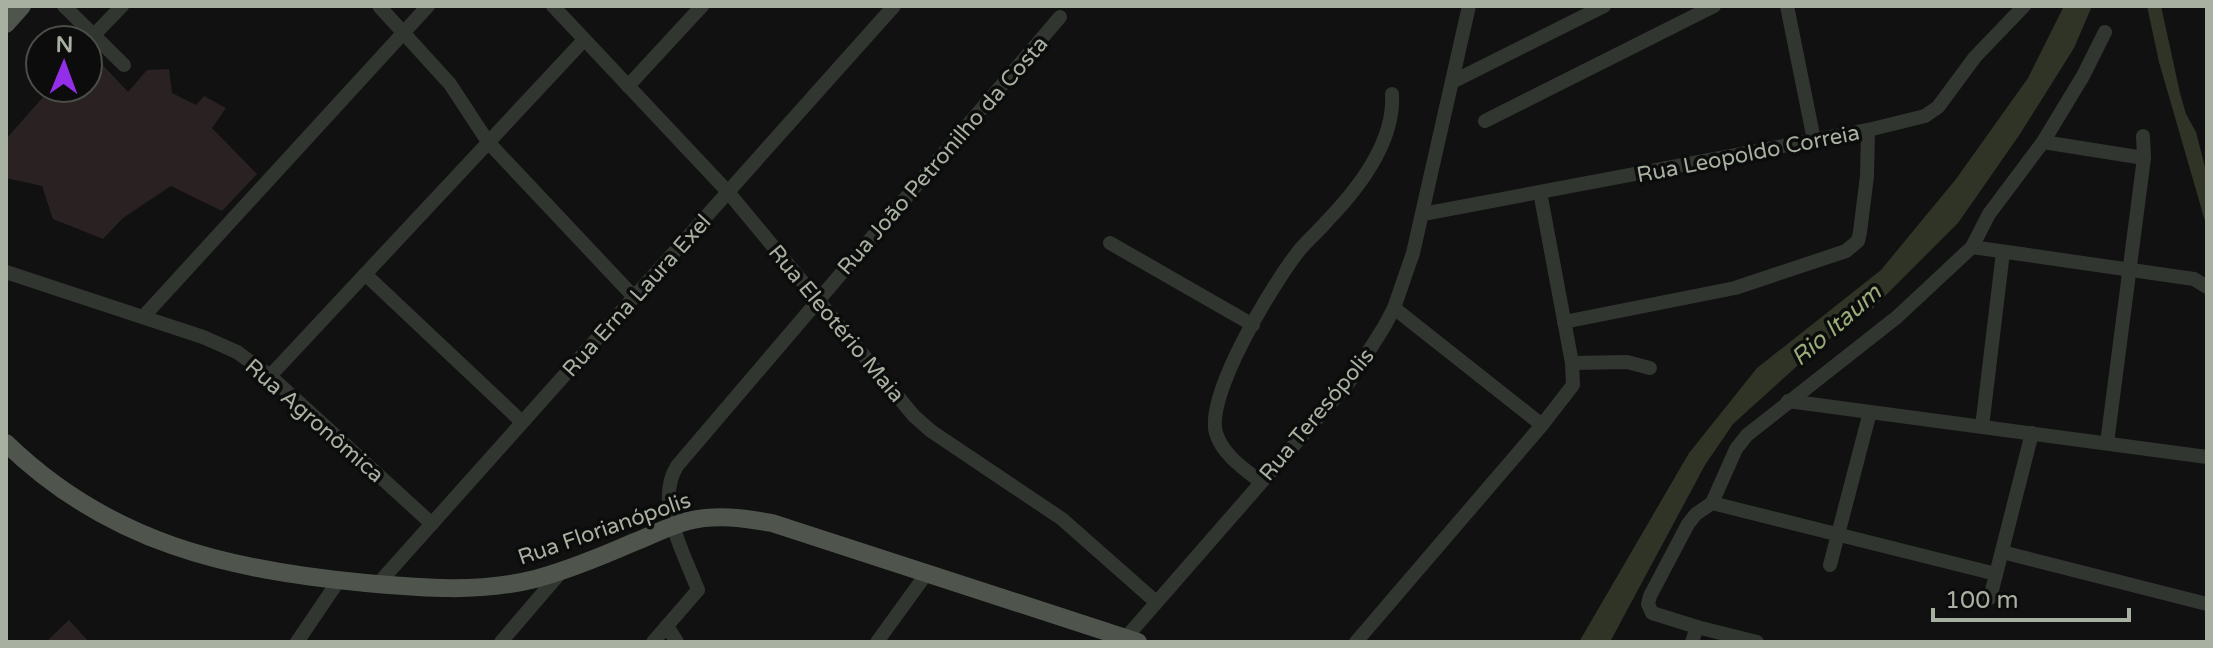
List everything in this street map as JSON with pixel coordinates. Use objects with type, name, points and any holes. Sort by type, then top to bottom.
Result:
[{"type":"main road","points":[[6,24],[22,6]]},
{"type":"main road","name":"Rua Florianópolis","points":[[6,443],[37,471],[119,524],[160,542],[230,564],[378,584],[483,588],[561,572],[674,525],[710,517],[748,518],[927,573],[1129,641]]},
{"type":"street","points":[[64,6],[83,24]]},
{"type":"street","points":[[104,25],[122,6]]},
{"type":"street","points":[[379,6],[450,84],[488,142],[634,297]]},
{"type":"street","points":[[143,317],[428,6]]},
{"type":"street","name":"Rua Eleotério Maia","points":[[553,6],[728,192],[914,416],[931,431],[1062,519],[1156,602]]},
{"type":"street","points":[[628,86],[702,6]]},
{"type":"street","name":"Rua Erna Laura Exel","points":[[378,584],[894,6]]},
{"type":"street","name":"Rua Teresópolis","points":[[1129,641],[1156,602],[1349,382],[1394,308],[1423,214],[1469,6]]},
{"type":"street","points":[[1452,82],[1604,6]]},
{"type":"street","points":[[1485,121],[1714,6]]},
{"type":"street","points":[[1787,6],[1814,140]]},
{"type":"street","name":"Rua Leopoldo Correia","points":[[1423,214],[1868,130],[1925,116],[1938,107],[1975,57],[2024,6]]},
{"type":"street","name":"Rua João Petronilho da Costa","points":[[667,626],[698,590],[674,525],[668,499],[672,474],[677,466],[1060,17]]},
{"type":"street","points":[[1757,642],[1652,613],[1648,604],[1650,596],[1688,524],[1712,503],[1741,441],[1897,317],[1972,247],[1989,214],[2043,142],[2083,76],[2105,32]]},
{"type":"street","points":[[270,376],[583,41]]},
{"type":"street","points":[[104,45],[124,65]]},
{"type":"street","points":[[1261,482],[1229,454],[1219,440],[1214,423],[1219,394],[1253,325],[1296,254],[1339,209],[1364,176],[1389,125],[1392,94]]},
{"type":"street","points":[[1564,322],[1735,288],[1854,246],[1860,232],[1866,188],[1868,130]]},
{"type":"street","points":[[2107,443],[2144,158],[2143,136]]},
{"type":"street","points":[[2043,142],[2144,158]]},
{"type":"street","points":[[1356,642],[1573,385],[1572,363],[1540,192]]},
{"type":"street","points":[[1110,243],[1253,325]]},
{"type":"street","points":[[1972,247],[2194,279],[2207,287]]},
{"type":"street","points":[[1982,427],[2003,252]]},
{"type":"street","name":"Rua Agronômica","points":[[6,272],[237,352],[270,376],[432,524]]},
{"type":"street","points":[[365,274],[522,422]]},
{"type":"street","points":[[1394,308],[1542,425]]},
{"type":"street","points":[[1572,363],[1627,362],[1650,368]]},
{"type":"street","points":[[1788,401],[2207,457]]},
{"type":"street","points":[[1830,565],[1870,412]]},
{"type":"street","points":[[1990,598],[2032,433]]},
{"type":"street","points":[[1712,503],[1996,574]]},
{"type":"street","points":[[2002,552],[2207,604]]},
{"type":"street","points":[[501,642],[561,572]]},
{"type":"street","points":[[877,642],[927,573]]},
{"type":"street","points":[[297,642],[339,580]]},
{"type":"street","points":[[653,642],[667,626],[677,642]]},
{"type":"street","points":[[1692,642],[1697,627]]},
{"type":"shaded area","points":[[104,66],[128,92],[147,70],[169,69],[172,93],[196,105],[204,96],[226,108],[212,128],[257,174],[222,211],[171,186],[123,218],[103,239],[53,219],[42,186],[6,178],[6,139],[37,104],[104,104]]},
{"type":"shaded area","points":[[69,620],[89,642],[46,642]]},
{"type":"water","name":"Rio Itaum","points":[[2064,6],[2092,6],[2074,48],[2020,134],[1958,223],[1872,309],[1818,347],[1733,424],[1705,465],[1610,642],[1579,642],[1689,453],[1757,368],[1881,270],[1956,179],[2028,78]]},
{"type":"water","points":[[2147,6],[2161,6],[2180,93],[2186,114],[2196,132],[2207,175],[2207,228],[2159,62]]}]
